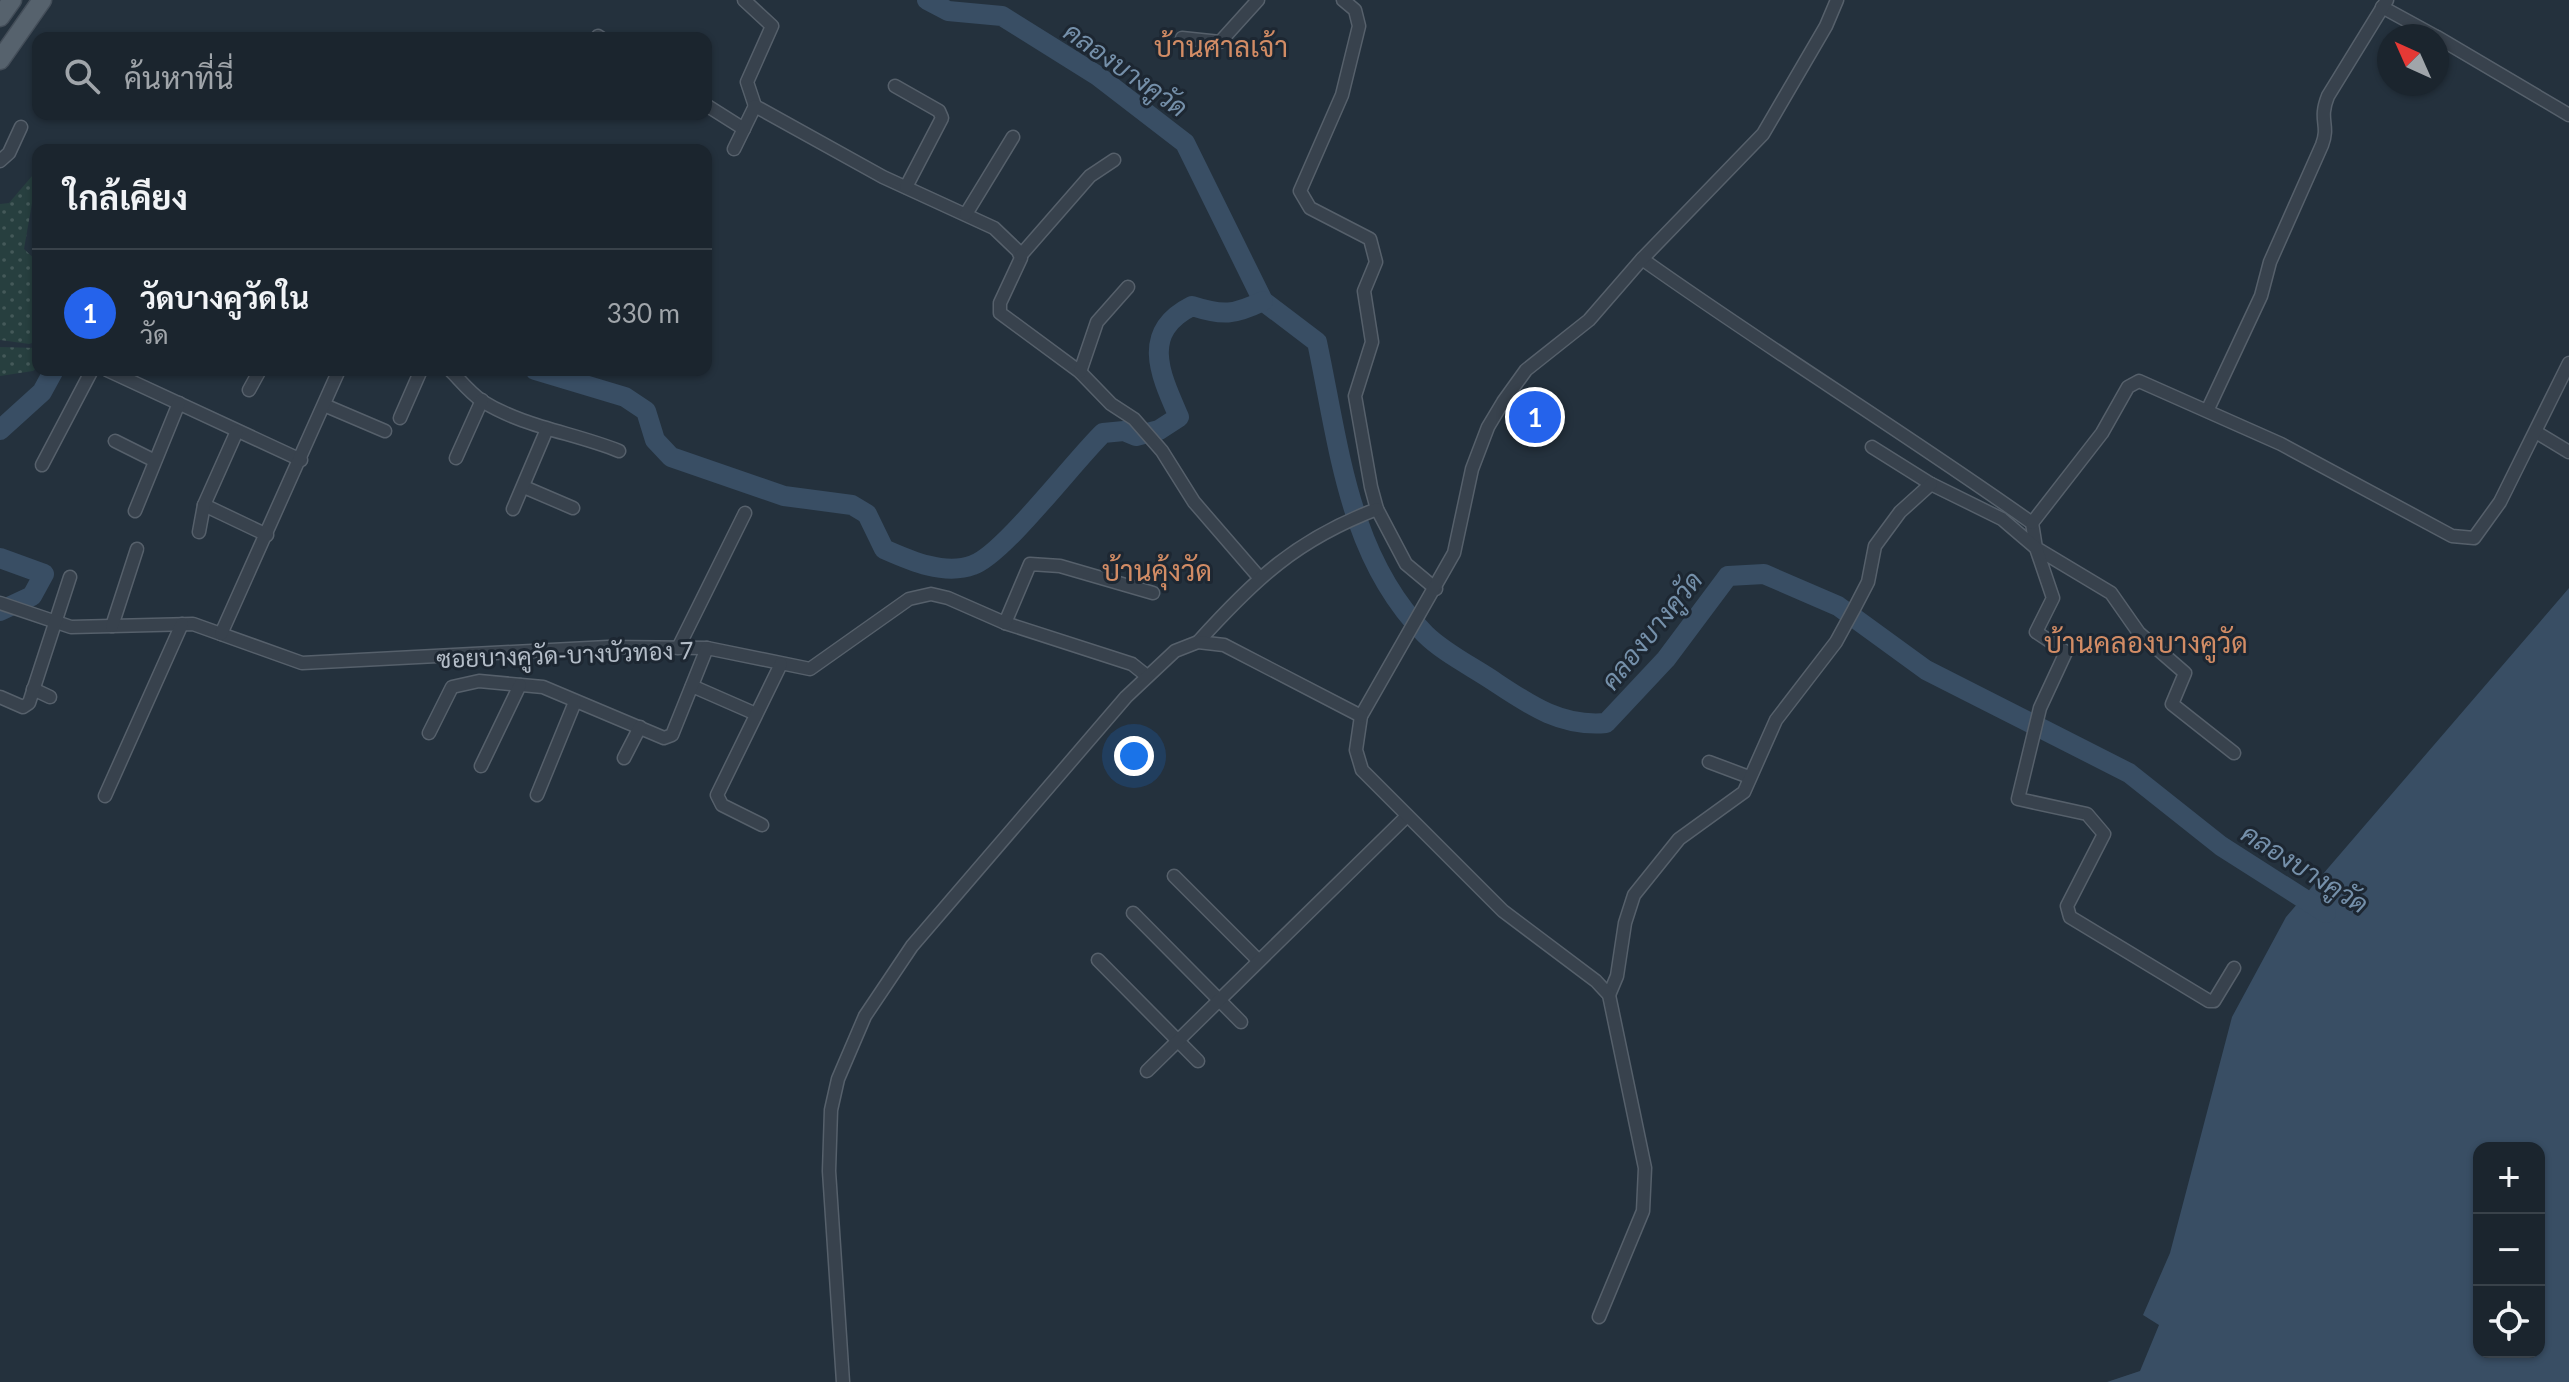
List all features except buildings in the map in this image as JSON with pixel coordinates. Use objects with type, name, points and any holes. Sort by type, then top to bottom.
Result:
[{"type":"main road","points":[[0,17],[12,0]]},
{"type":"main road","points":[[0,60],[42,0]]},
{"type":"street","points":[[744,0],[772,26],[747,82],[755,106],[906,187],[994,228],[1021,255]]},
{"type":"street","points":[[1182,38],[1220,42],[1258,0]]},
{"type":"street","points":[[1343,0],[1355,10],[1359,26],[1342,95],[1300,191],[1310,208],[1370,239],[1376,262],[1364,291],[1372,342],[1355,396],[1373,510],[1406,564],[1436,589]]},
{"type":"street","points":[[1609,995],[1576,965],[1518,925],[1362,770],[1357,759],[1361,716],[1403,640],[1436,589],[1462,526],[1480,445],[1503,402],[1526,370],[1589,320],[1642,259],[1763,134],[1826,26],[1837,0]]},
{"type":"street","points":[[2208,409],[2261,296],[2270,262],[2322,145],[2326,130],[2321,112],[2328,96],[2384,4],[2416,24]]},
{"type":"street","points":[[2449,45],[2569,115]]},
{"type":"street","points":[[895,86],[939,111],[942,118],[906,187]]},
{"type":"street","points":[[734,149],[755,106]]},
{"type":"street","points":[[712,109],[744,129]]},
{"type":"street","points":[[0,161],[9,153],[21,127]]},
{"type":"street","points":[[966,214],[1013,137]]},
{"type":"street","points":[[1114,160],[1090,176],[1021,255],[1000,303],[1000,313],[1080,372],[1138,424],[1162,451],[1194,502],[1258,576]]},
{"type":"street","points":[[1642,259],[1731,322],[1918,442],[2032,523],[2036,548],[2053,598],[2036,632],[2066,652],[2040,708],[2018,799],[2087,814],[2104,830],[2067,906],[2070,917],[2209,1001],[2217,998],[2234,968]]},
{"type":"street","points":[[1080,372],[1097,322],[1128,287]]},
{"type":"street","points":[[2032,523],[2102,433],[2133,382],[2139,381],[2208,409],[2466,540],[2474,538],[2492,515],[2569,363]]},
{"type":"street","points":[[42,465],[89,376]]},
{"type":"street","points":[[120,376],[301,460]]},
{"type":"street","points":[[249,390],[257,376]]},
{"type":"street","points":[[221,634],[336,376]]},
{"type":"street","points":[[400,418],[418,376]]},
{"type":"street","points":[[456,376],[482,400],[547,429],[579,435],[619,451]]},
{"type":"street","points":[[456,458],[482,400]]},
{"type":"street","points":[[135,511],[153,460],[179,403]]},
{"type":"street","points":[[324,405],[385,431]]},
{"type":"street","points":[[513,509],[547,429]]},
{"type":"street","points":[[199,532],[204,505],[237,431]]},
{"type":"street","points":[[2536,432],[2569,452]]},
{"type":"street","points":[[115,441],[153,460]]},
{"type":"street","points":[[1872,447],[1931,484],[2002,519],[2036,548],[2117,599],[2129,621],[2185,673],[2172,704],[2234,753]]},
{"type":"street","points":[[1599,1317],[1643,1211],[1645,1194],[1645,1168],[1609,995],[1617,976],[1625,923],[1634,895],[1651,869],[1679,839],[1744,792],[1776,720],[1842,631],[1854,609],[1868,582],[1875,546],[1900,512],[1931,484]]},
{"type":"street","points":[[524,487],[573,508]]},
{"type":"street","points":[[204,505],[267,535]]},
{"type":"street","points":[[843,1382],[828,1136],[838,1079],[851,1045],[889,977],[912,946],[1165,657],[1198,642],[1258,576],[1322,534],[1373,510]]},
{"type":"street","points":[[678,648],[745,513]]},
{"type":"street","points":[[112,626],[137,549]]},
{"type":"street","points":[[1005,623],[1030,564],[1060,566],[1153,593]]},
{"type":"street","points":[[0,697],[26,707],[70,577]]},
{"type":"street","name":"ซอยบางคูวัด-บางบัวทอง 7","points":[[0,603],[71,627],[182,624],[221,634],[302,663],[608,647],[707,648],[810,669],[909,599],[931,594],[948,598],[1005,623],[1132,664],[1147,676]]},
{"type":"street","points":[[105,796],[182,624]]},
{"type":"street","points":[[1198,642],[1224,645],[1240,652],[1361,716]]},
{"type":"street","points":[[429,733],[452,687],[479,681],[543,687],[664,738],[672,735],[707,648]]},
{"type":"street","points":[[476,656],[479,681]]},
{"type":"street","points":[[762,825],[717,801],[781,664]]},
{"type":"street","points":[[481,766],[520,685]]},
{"type":"street","points":[[692,686],[756,714]]},
{"type":"street","points":[[33,689],[50,697]]},
{"type":"street","points":[[537,795],[575,702]]},
{"type":"street","points":[[624,758],[640,727]]},
{"type":"street","points":[[1709,762],[1749,777]]},
{"type":"street","points":[[1147,1071],[1407,816]]},
{"type":"street","points":[[1174,876],[1258,960]]},
{"type":"street","points":[[1133,913],[1241,1022]]},
{"type":"street","points":[[1098,960],[1198,1061]]},
{"type":"green space","points":[[32,176],[32,203],[24,249],[32,256],[32,343],[29,344],[0,340],[0,204],[9,203]]},
{"type":"green space","points":[[0,347],[32,348],[32,371],[0,376]]},
{"type":"water","points":[[2569,588],[2569,1382],[2107,1382],[2140,1371],[2159,1325],[2143,1315],[2170,1253],[2232,1017],[2286,917]]},
{"type":"waterway","name":"คลองบางคูวัด","points":[[927,0],[948,11],[1002,16],[1098,76],[1185,143],[1263,301],[1317,342],[1350,497],[1363,534],[1379,570],[1399,603],[1425,634],[1450,654],[1548,713],[1575,722],[1606,723],[1666,659],[1728,576],[1764,574],[1838,606],[1926,670],[2129,773],[2221,846],[2326,913]]},
{"type":"waterway","points":[[555,376],[625,397],[646,411],[655,440],[671,457],[784,496],[852,505],[867,514],[884,549],[939,568],[962,568],[986,558],[1002,544],[1103,433],[1124,431],[1136,436],[1159,430],[1179,417],[1161,370],[1159,355],[1165,328],[1176,316],[1192,306],[1228,312],[1263,301]]},
{"type":"waterway","points":[[0,430],[42,392],[51,376]]},
{"type":"waterway","points":[[0,558],[44,574],[32,596],[0,611]]},
{"type":"place","name":"วัดบางคูวัดใน","points":[[1535,417]]},
{"type":"district","name":"บ้านศาลเจ้า","points":[[1221,46]]},
{"type":"district","name":"บ้านคุ้งวัด","points":[[1157,570]]},
{"type":"district","name":"บ้านคลองบางคูวัด","points":[[2146,642]]}]
